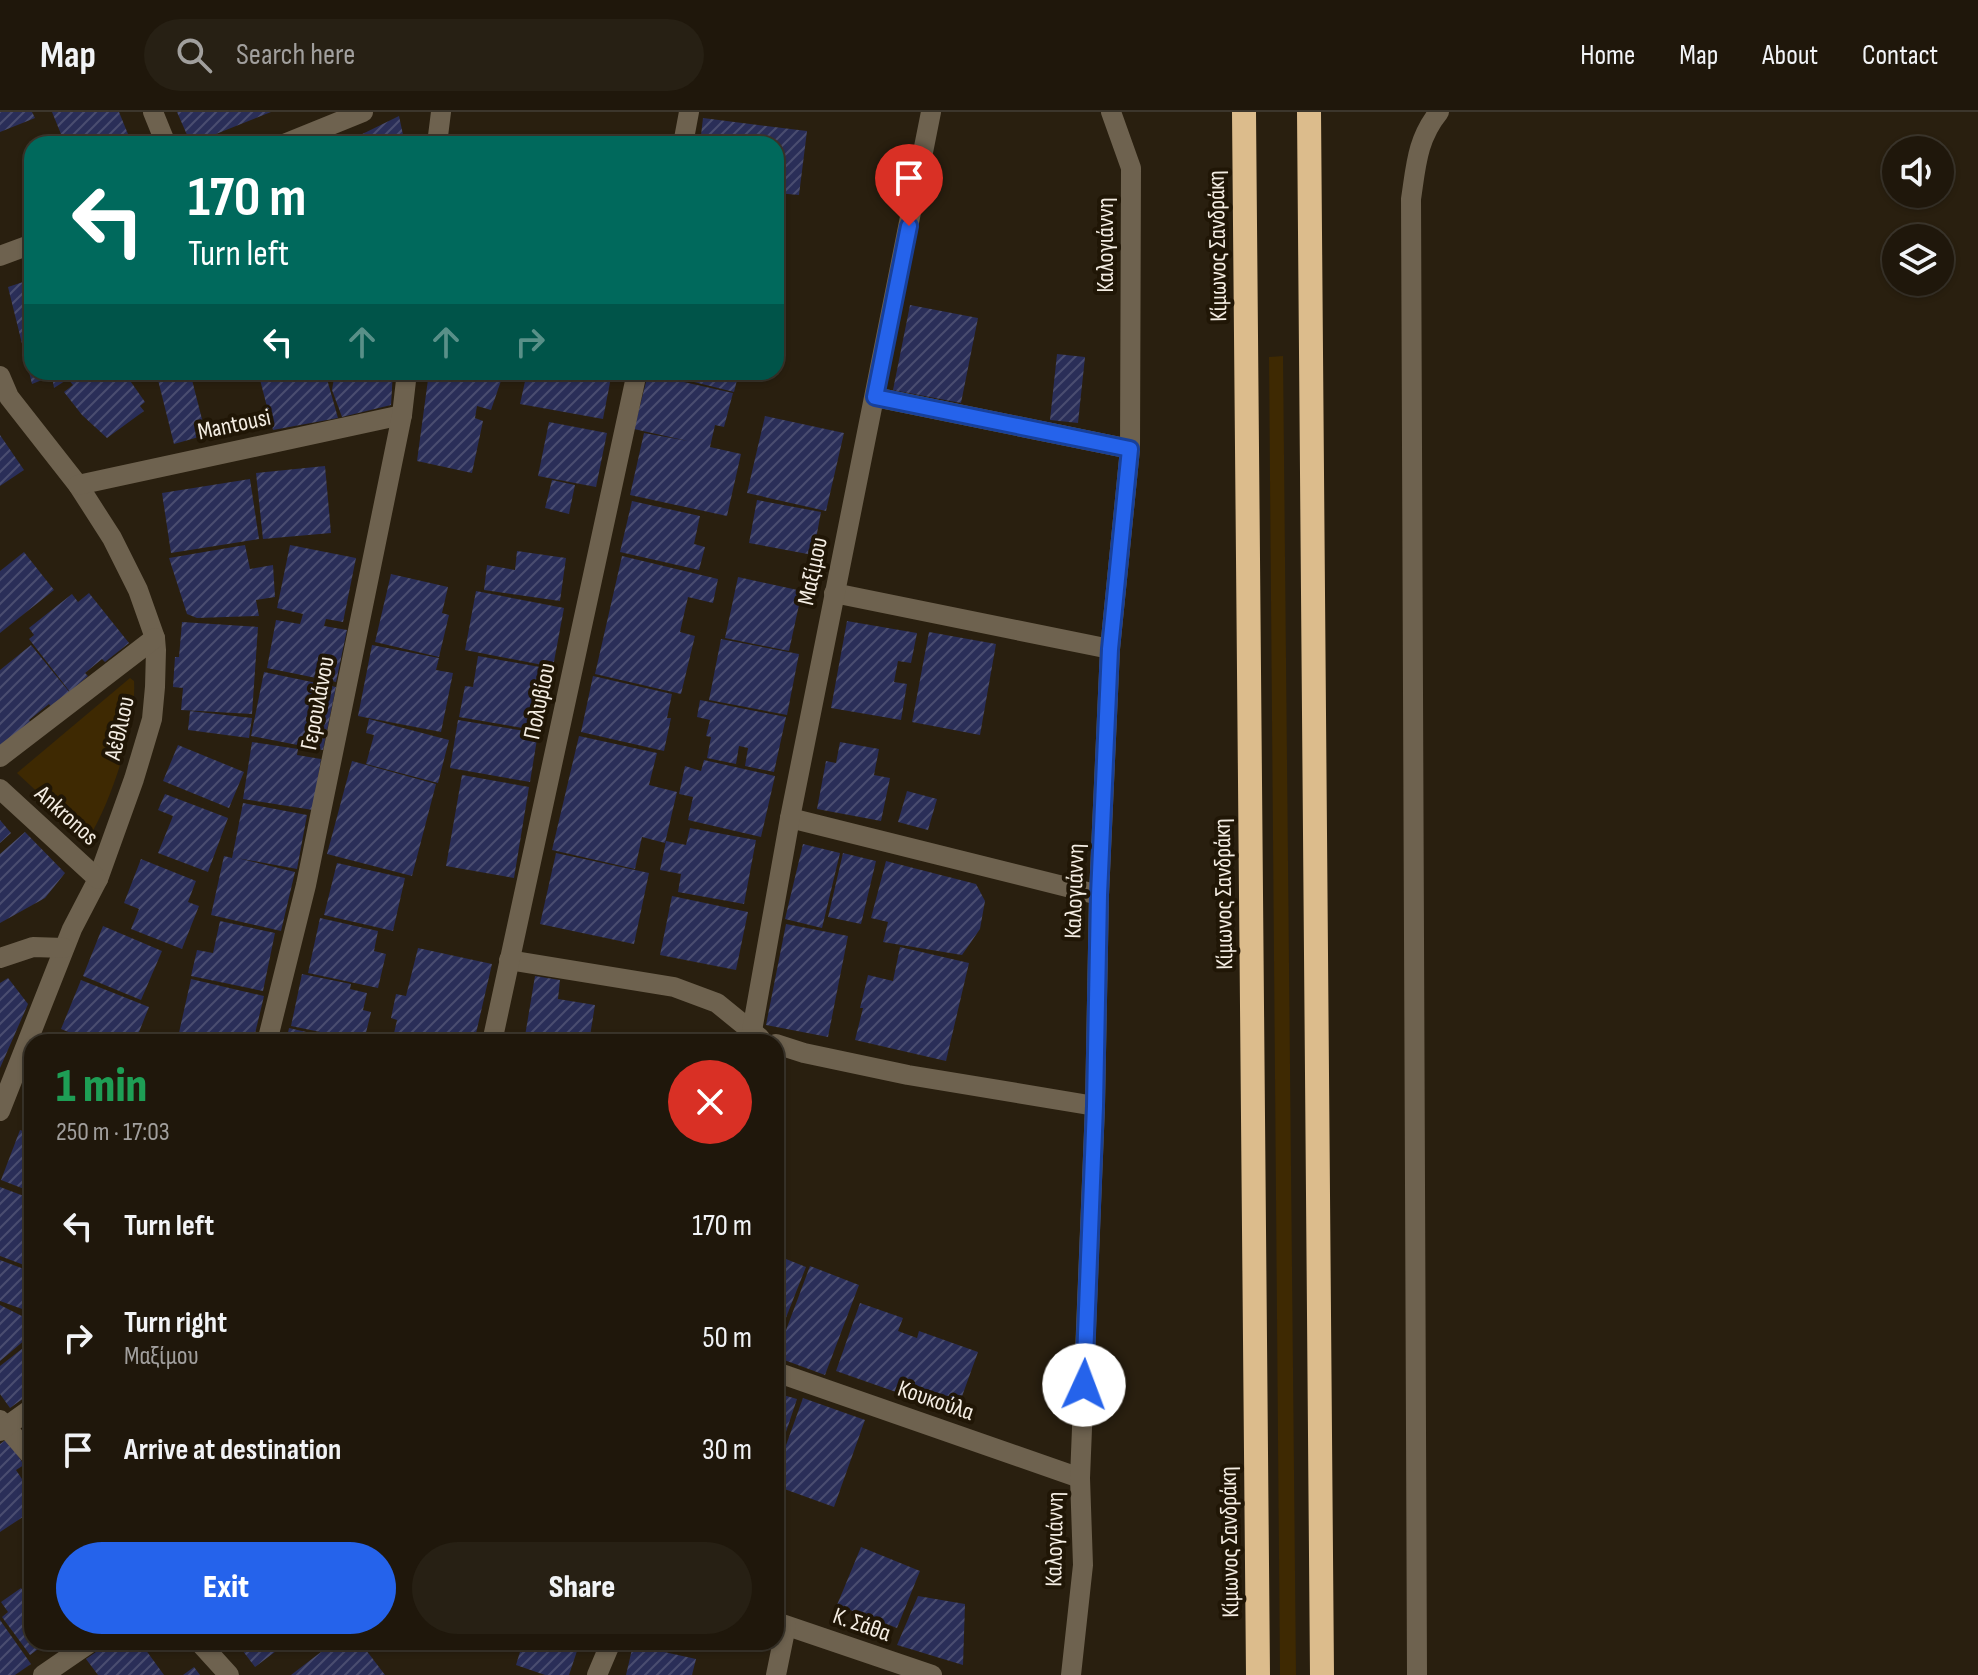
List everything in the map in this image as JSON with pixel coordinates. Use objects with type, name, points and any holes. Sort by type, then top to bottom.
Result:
[{"type":"highway","name":"Κίμωνος Σανδράκη","points":[[1244,112],[1258,1675]]},
{"type":"highway","points":[[1309,112],[1322,1675]]},
{"type":"street","points":[[153,112],[163,136]]},
{"type":"street","points":[[304,136],[363,112]]},
{"type":"street","points":[[438,136],[441,112]]},
{"type":"street","points":[[684,136],[689,112]]},
{"type":"street","name":"Μαξίμου","points":[[752,1034],[790,818],[931,112]]},
{"type":"street","name":"Καλογιάννη","points":[[1071,1675],[1083,1565],[1080,1478],[1110,649],[1130,449],[1131,168],[1111,112]]},
{"type":"street","points":[[1417,1675],[1411,199],[1420,143],[1433,116]]},
{"type":"street","points":[[0,256],[24,247]]},
{"type":"street","name":"Αέθλιου","points":[[0,376],[9,397],[78,485],[121,554],[155,638],[152,719],[137,770],[98,879],[72,929],[30,1034]]},
{"type":"street","name":"Γερουλάνου","points":[[269,1034],[306,885],[402,415],[406,380]]},
{"type":"street","name":"Πολυβίου","points":[[494,1034],[635,380]]},
{"type":"street","points":[[875,397],[1130,449]]},
{"type":"street","name":"Mantousi","points":[[78,485],[402,415]]},
{"type":"street","points":[[834,593],[1110,649]]},
{"type":"street","points":[[0,757],[155,638]]},
{"type":"street","name":"Ankronos","points":[[0,789],[98,879]]},
{"type":"street","points":[[790,818],[1099,895]]},
{"type":"street","points":[[0,958],[33,947],[64,948]]},
{"type":"street","points":[[509,960],[688,991],[717,1003],[739,1019],[749,1034]]},
{"type":"street","points":[[784,1046],[908,1075],[1095,1106]]},
{"type":"street","name":"Αέθλιου","points":[[0,1111],[24,1050]]},
{"type":"street","name":"Κουκούλα","points":[[784,1375],[1080,1478]]},
{"type":"street","points":[[24,1413],[2,1426],[24,1449]]},
{"type":"street","name":"Κ. Σάθα","points":[[784,1625],[932,1675]]},
{"type":"street","points":[[43,1675],[79,1650]]},
{"type":"street","points":[[206,1650],[229,1675]]},
{"type":"street","points":[[597,1675],[608,1650]]},
{"type":"street","points":[[776,1675],[778,1650]]},
{"type":"shaded area","points":[[1283,356],[1296,1675],[1280,1675],[1269,357]]},
{"type":"shaded area","points":[[130,678],[134,681],[134,699],[121,763],[88,839],[17,773]]},
{"type":"building","points":[[0,112],[32,112],[35,118],[0,132]]},
{"type":"building","points":[[52,112],[119,112],[129,136],[62,136]]},
{"type":"building","points":[[177,112],[271,112],[211,136],[188,136]]},
{"type":"building","points":[[399,116],[403,136],[358,136]]},
{"type":"building","points":[[703,118],[807,131],[799,195],[784,194],[784,136],[701,136]]},
{"type":"building","points":[[24,282],[24,352],[8,287]]},
{"type":"building","points":[[910,305],[978,318],[961,403],[893,390]]},
{"type":"building","points":[[1057,354],[1085,357],[1078,423],[1050,420]]},
{"type":"building","points":[[53,380],[66,380],[54,388]]},
{"type":"building","points":[[69,380],[130,380],[145,402],[140,406],[144,411],[107,438],[82,415],[64,392],[73,385]]},
{"type":"building","points":[[158,380],[192,380],[206,435],[174,444]]},
{"type":"building","points":[[260,380],[327,380],[338,418],[273,430]]},
{"type":"building","points":[[334,380],[393,380],[391,405],[342,417],[332,390]]},
{"type":"building","points":[[428,380],[501,380],[491,410],[477,406],[475,418],[483,421],[472,473],[417,461]]},
{"type":"building","points":[[525,380],[610,380],[603,419],[520,404]]},
{"type":"building","points":[[646,380],[675,380],[733,393],[724,427],[715,425],[710,447],[741,454],[727,516],[630,495],[644,433],[688,441],[634,429]]},
{"type":"building","points":[[686,380],[737,380],[734,392]]},
{"type":"building","points":[[765,416],[844,433],[826,511],[747,493]]},
{"type":"building","points":[[549,422],[607,433],[596,487],[538,476]]},
{"type":"building","points":[[0,435],[24,470],[0,486]]},
{"type":"building","points":[[325,466],[331,533],[263,539],[256,473]]},
{"type":"building","points":[[250,479],[259,539],[171,553],[162,493]]},
{"type":"building","points":[[552,480],[575,485],[569,514],[545,508]]},
{"type":"building","points":[[757,500],[821,512],[813,555],[749,543]]},
{"type":"building","points":[[632,501],[700,516],[694,544],[705,547],[699,570],[620,552]]},
{"type":"building","points":[[245,545],[250,569],[273,565],[275,597],[256,600],[259,616],[197,618],[187,614],[169,558]]},
{"type":"building","points":[[290,545],[356,558],[343,622],[326,619],[324,626],[347,630],[336,682],[267,668],[276,620],[300,624],[303,614],[277,608]]},
{"type":"building","points":[[517,551],[566,558],[560,601],[484,590],[487,565],[515,570]]},
{"type":"building","points":[[24,552],[54,590],[0,633],[0,571]]},
{"type":"building","points":[[622,556],[718,579],[713,603],[688,597],[680,632],[695,636],[681,694],[595,674]]},
{"type":"building","points":[[391,574],[448,587],[442,613],[449,615],[439,657],[375,642]]},
{"type":"building","points":[[738,577],[802,591],[789,651],[725,638]]},
{"type":"building","points":[[476,591],[564,608],[553,667],[465,650]]},
{"type":"building","points":[[89,593],[129,643],[85,673],[88,676],[70,692],[29,639],[34,635],[29,628],[72,594],[78,602]]},
{"type":"building","points":[[847,621],[917,633],[911,663],[898,661],[894,682],[907,684],[901,720],[831,708]]},
{"type":"building","points":[[182,622],[258,627],[252,714],[181,710],[183,688],[173,687]]},
{"type":"building","points":[[929,632],[996,644],[980,735],[912,722]]},
{"type":"building","points":[[721,639],[799,654],[787,715],[709,700]]},
{"type":"building","points":[[31,645],[71,694],[52,708],[49,704],[29,720],[32,724],[0,751],[0,670]]},
{"type":"building","points":[[372,645],[439,658],[436,670],[453,673],[441,732],[358,716]]},
{"type":"building","points":[[478,656],[551,669],[540,731],[459,717],[465,686],[473,687]]},
{"type":"building","points":[[264,672],[336,687],[323,750],[251,736]]},
{"type":"building","points":[[593,676],[672,694],[664,751],[581,732]]},
{"type":"building","points":[[700,700],[786,717],[774,772],[745,766],[748,748],[739,746],[736,764],[707,758],[711,737],[706,736],[710,720],[697,717]]},
{"type":"building","points":[[190,711],[252,718],[249,738],[188,730]]},
{"type":"building","points":[[369,719],[449,740],[438,783],[366,764],[374,735],[366,733]]},
{"type":"building","points":[[458,720],[538,733],[530,782],[450,768]]},
{"type":"building","points":[[579,736],[657,753],[649,785],[677,792],[665,843],[642,837],[635,869],[552,850]]},
{"type":"building","points":[[252,742],[298,749],[297,755],[321,759],[313,810],[243,799]]},
{"type":"building","points":[[840,742],[879,749],[874,775],[890,778],[881,821],[817,809],[826,761],[836,763]]},
{"type":"building","points":[[178,745],[244,772],[229,808],[163,781]]},
{"type":"building","points":[[704,760],[775,776],[761,837],[688,820],[693,797],[679,794],[685,766],[701,771]]},
{"type":"building","points":[[352,761],[436,784],[412,876],[327,854]]},
{"type":"building","points":[[462,775],[529,787],[514,878],[446,866]]},
{"type":"building","points":[[907,791],[937,799],[928,830],[898,822]]},
{"type":"building","points":[[165,794],[228,818],[208,872],[158,853],[173,816],[158,810]]},
{"type":"building","points":[[243,803],[307,815],[297,869],[237,858],[295,872],[281,931],[211,915],[224,856],[232,858]]},
{"type":"building","points":[[0,820],[11,833],[0,843]]},
{"type":"building","points":[[690,828],[756,840],[744,904],[678,892],[681,874],[660,870],[666,841],[686,845]]},
{"type":"building","points":[[25,832],[65,873],[45,898],[0,923],[0,854]]},
{"type":"building","points":[[803,844],[840,853],[822,928],[785,919]]},
{"type":"building","points":[[556,853],[649,873],[634,944],[540,924]]},
{"type":"building","points":[[843,853],[876,861],[861,924],[828,917]]},
{"type":"building","points":[[141,859],[196,881],[188,902],[199,906],[182,949],[131,929],[139,909],[124,903]]},
{"type":"building","points":[[886,861],[976,884],[985,901],[980,929],[962,955],[883,942],[888,922],[871,918]]},
{"type":"building","points":[[337,863],[405,878],[393,931],[324,915]]},
{"type":"building","points":[[672,896],[748,912],[736,970],[660,955]]},
{"type":"building","points":[[320,918],[378,931],[374,951],[386,954],[378,988],[308,973]]},
{"type":"building","points":[[220,921],[275,933],[263,991],[191,976],[197,950],[213,953]]},
{"type":"building","points":[[786,924],[848,936],[828,1037],[766,1025]]},
{"type":"building","points":[[103,926],[162,951],[141,1000],[83,976]]},
{"type":"building","points":[[900,947],[969,963],[946,1061],[855,1040],[868,975],[893,981]]},
{"type":"building","points":[[418,948],[492,964],[476,1034],[394,1034],[397,1020],[391,1018],[396,994],[406,996]]},
{"type":"building","points":[[302,974],[351,984],[350,989],[367,993],[363,1010],[371,1012],[366,1034],[330,1034],[291,1026]]},
{"type":"building","points":[[535,976],[560,980],[558,999],[595,1005],[590,1034],[525,1034]]},
{"type":"building","points":[[8,978],[28,1004],[0,1068],[0,983]]},
{"type":"building","points":[[191,979],[264,996],[255,1034],[179,1034]]},
{"type":"building","points":[[81,980],[149,1007],[138,1034],[73,1034],[61,1029]]},
{"type":"building","points":[[289,1028],[315,1034],[288,1034]]},
{"type":"building","points":[[20,1130],[24,1131],[24,1189],[1,1180]]},
{"type":"building","points":[[0,1187],[24,1196],[24,1265],[0,1256]]},
{"type":"building","points":[[784,1258],[806,1267],[784,1323]]},
{"type":"building","points":[[0,1260],[24,1269],[24,1310],[0,1301]]},
{"type":"building","points":[[810,1266],[859,1285],[825,1375],[784,1360],[784,1336]]},
{"type":"building","points":[[860,1303],[903,1318],[898,1331],[917,1338],[919,1331],[978,1352],[956,1413],[836,1371]]},
{"type":"building","points":[[0,1305],[24,1317],[24,1341],[0,1361]]},
{"type":"building","points":[[24,1347],[24,1398],[10,1408],[0,1394],[0,1366]]},
{"type":"building","points":[[784,1395],[797,1399],[784,1438]]},
{"type":"building","points":[[803,1398],[865,1420],[834,1507],[784,1489],[784,1451]]},
{"type":"building","points":[[7,1439],[24,1465],[16,1470],[24,1482],[24,1516],[0,1532],[0,1444]]},
{"type":"building","points":[[861,1547],[920,1571],[897,1628],[837,1605]]},
{"type":"building","points":[[21,1588],[24,1592],[24,1647],[2,1617],[8,1612],[1,1602]]},
{"type":"building","points":[[918,1596],[965,1604],[963,1665],[897,1645]]},
{"type":"building","points":[[0,1620],[31,1664],[15,1675],[0,1675]]},
{"type":"building","points":[[99,1650],[146,1650],[164,1675],[98,1675],[86,1659]]},
{"type":"building","points":[[242,1650],[277,1650],[255,1667]]},
{"type":"building","points":[[324,1650],[366,1650],[385,1675],[291,1675]]},
{"type":"building","points":[[521,1650],[577,1650],[569,1675],[545,1675],[516,1665]]},
{"type":"building","points":[[632,1650],[656,1650],[696,1659],[692,1675],[626,1675]]},
{"type":"building","points":[[194,1667],[200,1675],[183,1675]]},
{"type":"route","points":[[909,226],[875,397],[1130,449],[1110,649],[1084,1385]]}]
